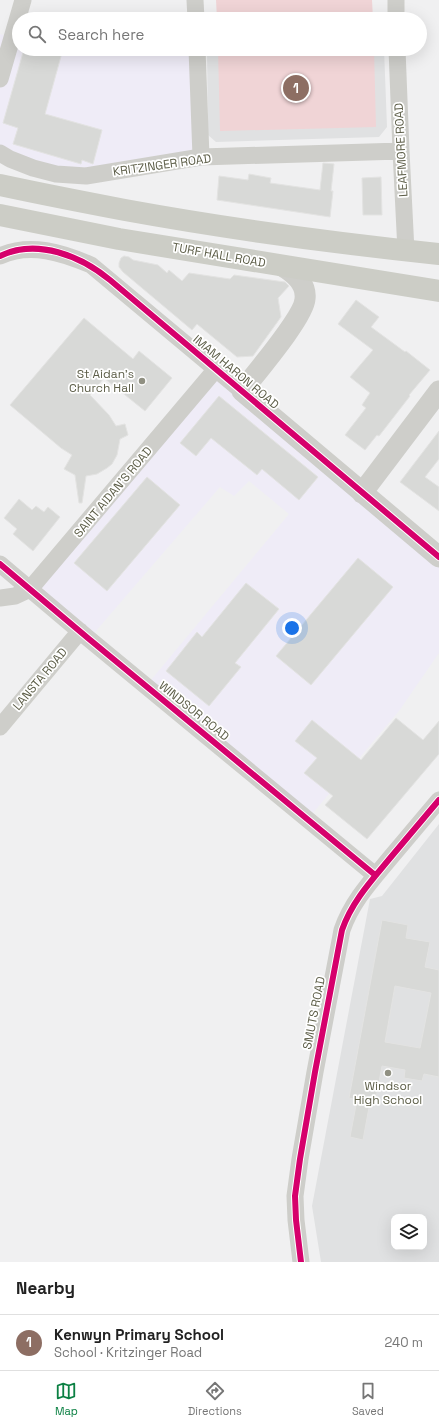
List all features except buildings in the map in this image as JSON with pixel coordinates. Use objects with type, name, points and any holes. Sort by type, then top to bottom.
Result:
[{"type":"main road","points":[[0,186],[126,210],[276,234],[439,254]]},
{"type":"main road","name":"TURF HALL ROAD","points":[[0,215],[119,239],[439,291]]},
{"type":"street","points":[[20,12],[23,0]]},
{"type":"street","points":[[195,0],[196,12]]},
{"type":"street","points":[[396,0],[396,12]]},
{"type":"street","points":[[0,79],[12,38]]},
{"type":"street","points":[[197,56],[201,157]]},
{"type":"street","name":"LEAFMORE ROAD","points":[[397,56],[406,251]]},
{"type":"street","name":"KRITZINGER ROAD","points":[[0,153],[10,159],[33,168],[56,174],[86,176],[201,157],[401,152]]},
{"type":"street","name":"IMAM HARON ROAD","points":[[0,256],[26,249],[45,250],[69,255],[91,265],[439,557]]},
{"type":"street","points":[[242,391],[295,321],[305,300],[304,287],[300,280],[294,273],[282,266]]},
{"type":"street","name":"SAINT AIDAN'S ROAD","points":[[30,590],[216,369]]},
{"type":"street","points":[[362,493],[439,391]]},
{"type":"street","name":"WINDSOR ROAD","points":[[0,564],[375,875]]},
{"type":"street","points":[[0,598],[15,596],[30,590]]},
{"type":"street","name":"LANSTA ROAD","points":[[0,727],[80,631]]},
{"type":"street","name":"SMUTS ROAD","points":[[301,1262],[295,1196],[312,1086],[338,944],[347,915],[354,903],[375,875],[439,800]]},
{"type":"shaded area","points":[[216,0],[372,0],[373,12],[217,12]]},
{"type":"shaded area","points":[[0,34],[12,37],[12,56],[197,56],[201,157],[86,176],[0,153]]},
{"type":"shaded area","points":[[207,56],[384,56],[387,127],[379,137],[216,142],[208,135]]},
{"type":"shaded area","points":[[218,56],[374,56],[376,127],[220,131]]},
{"type":"shaded area","points":[[216,369],[439,557],[439,653],[399,711],[307,820],[146,686],[289,514],[249,481],[234,496],[220,487],[89,639],[30,589]]},
{"type":"shaded area","name":"Windsor High School","points":[[439,824],[439,1262],[321,1262],[312,1206],[370,899],[382,896]]},
{"type":"cycle path","points":[[0,256],[14,251],[43,249],[72,257],[98,271],[439,557]]},
{"type":"cycle path","points":[[0,564],[375,875]]},
{"type":"cycle path","points":[[301,1262],[295,1196],[315,1072],[342,930],[346,919],[363,891],[439,800]]},
{"type":"place","name":"Kenwyn Primary School","points":[[296,88]]},
{"type":"place","name":"St Aidan's Church Hall","points":[[142,381]]},
{"type":"place","name":"Windsor High School","points":[[388,1073]]}]
